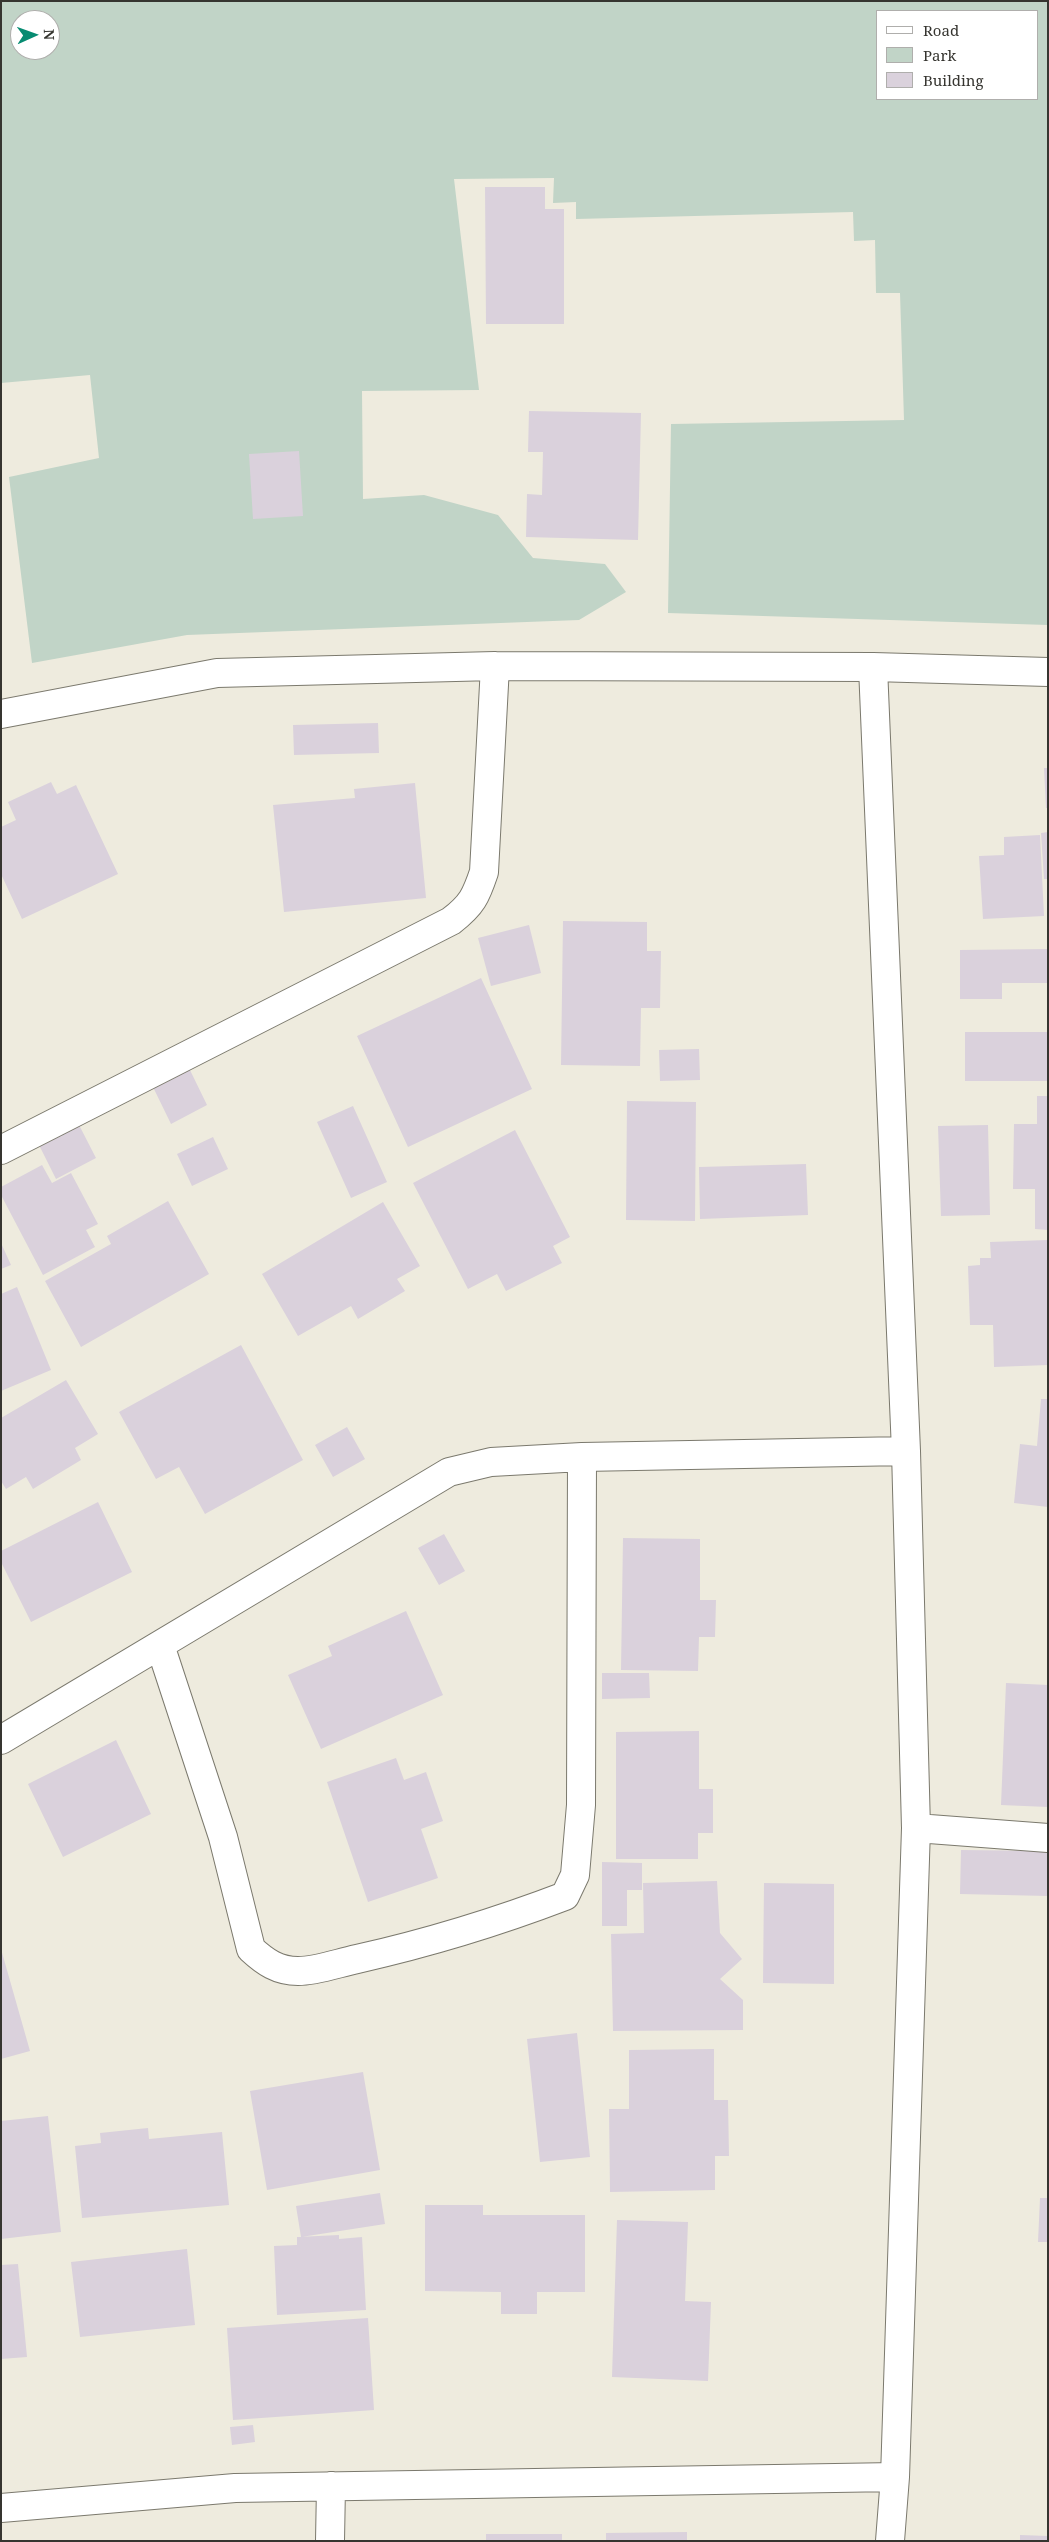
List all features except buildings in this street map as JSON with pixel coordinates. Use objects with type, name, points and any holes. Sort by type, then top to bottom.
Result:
[{"type":"street","points":[[1,1150],[452,921],[469,907],[484,872],[495,666]]},
{"type":"street","points":[[1,714],[217,673],[495,666],[873,667],[1048,672]]},
{"type":"street","points":[[873,667],[906,1451],[916,1828],[895,2477],[890,2541]]},
{"type":"street","points":[[1,1740],[449,1472],[491,1462],[582,1457],[906,1451]]},
{"type":"street","points":[[160,1645],[223,1837],[251,1949],[264,1961],[276,1968],[298,1971],[322,1967],[417,1945],[519,1914],[565,1896],[574,1875],[581,1805],[582,1457]]},
{"type":"street","points":[[916,1828],[1048,1838]]},
{"type":"street","points":[[1,2508],[235,2488],[895,2477]]},
{"type":"street","points":[[330,2486],[330,2541]]},
{"type":"green space","points":[[1,1],[1048,1],[1048,625],[668,613],[671,424],[904,420],[900,293],[876,293],[875,240],[854,241],[853,212],[576,219],[576,202],[553,203],[554,178],[454,179],[479,390],[362,391],[363,499],[424,495],[498,515],[533,558],[605,564],[626,592],[579,620],[187,635],[32,663],[9,477],[99,458],[90,375],[1,383]]}]
